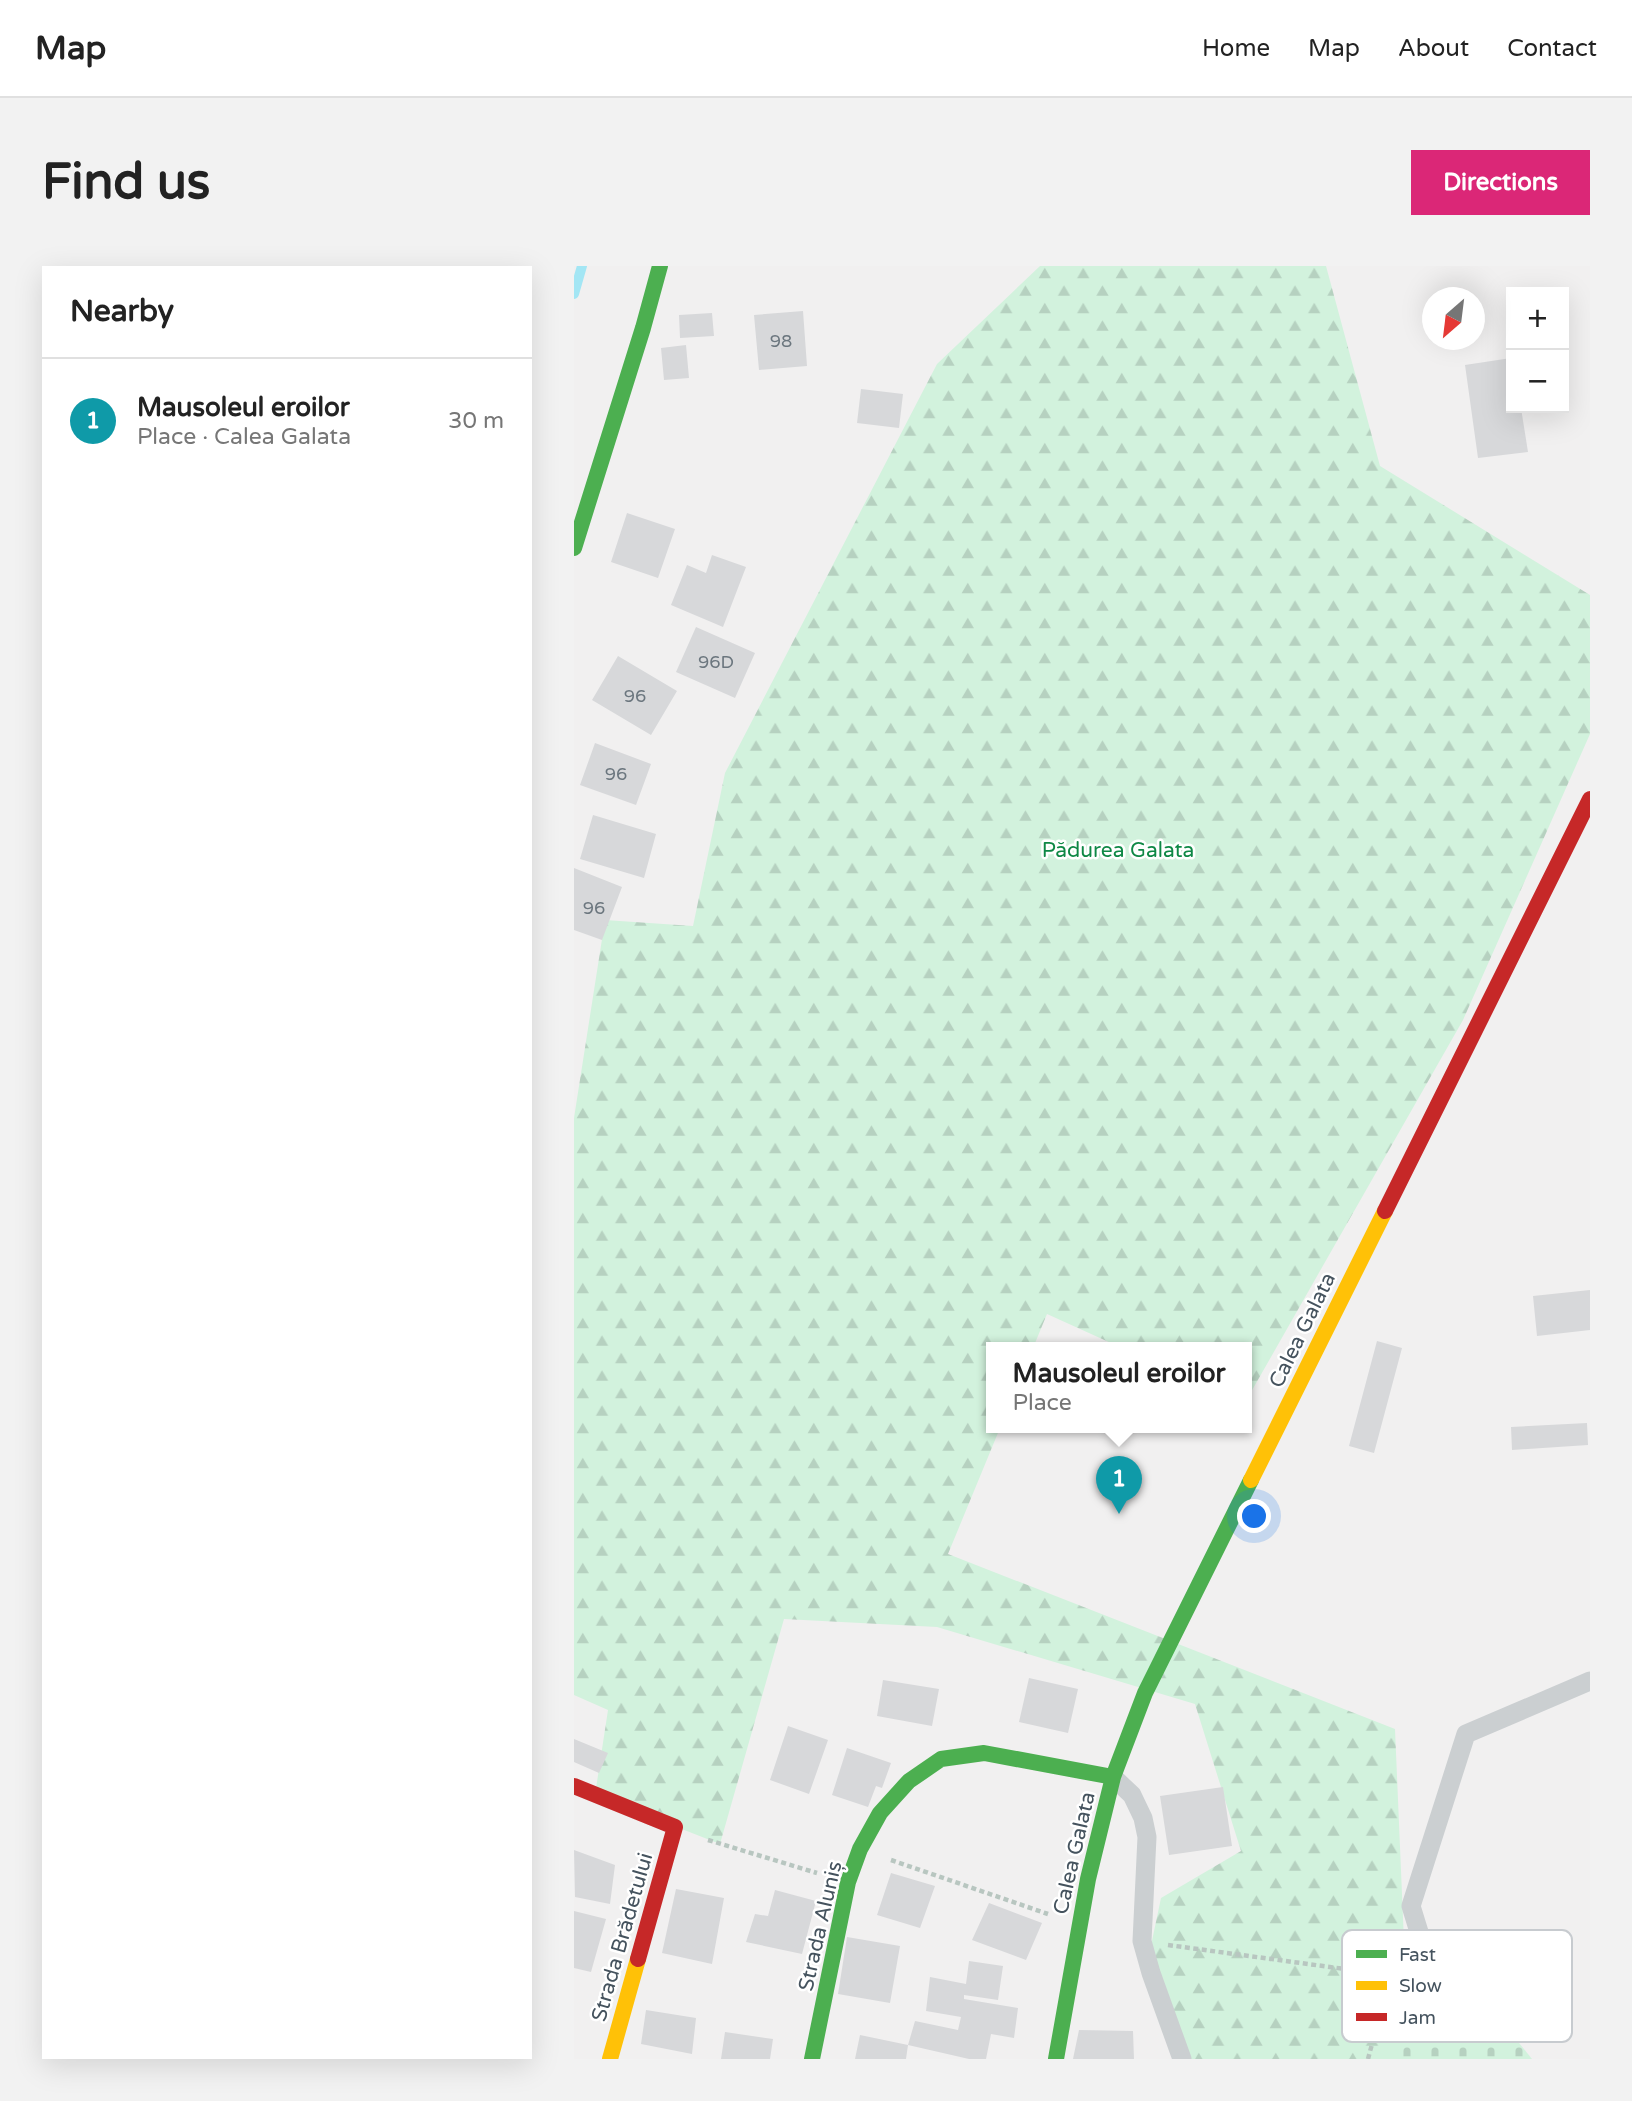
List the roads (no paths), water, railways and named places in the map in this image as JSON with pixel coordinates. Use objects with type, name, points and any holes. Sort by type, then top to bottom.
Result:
[{"type":"street","points":[[574,548],[660,266]]},
{"type":"street","name":"Calea Galata","points":[[1056,2059],[1088,1879],[1113,1777],[1145,1693],[1590,799]]},
{"type":"street","name":"Strada Aluniș","points":[[812,2059],[848,1882],[860,1849],[880,1813],[909,1781],[941,1759],[984,1752],[1113,1777]]},
{"type":"street","name":"Strada Brădetului","points":[[574,1786],[675,1827],[610,2059]]},
{"type":"lane","points":[[1419,1930],[1411,1906],[1466,1734],[1590,1681]]},
{"type":"lane","points":[[1113,1777],[1132,1795],[1145,1827],[1147,1837],[1142,1941],[1182,2059]]},
{"type":"waterway","points":[[574,294],[582,266]]},
{"type":"place","name":"Mausoleul eroilor","points":[[1119,1514]]},
{"type":"park label","name":"Pădurea Galata","points":[[1118,850]]}]
